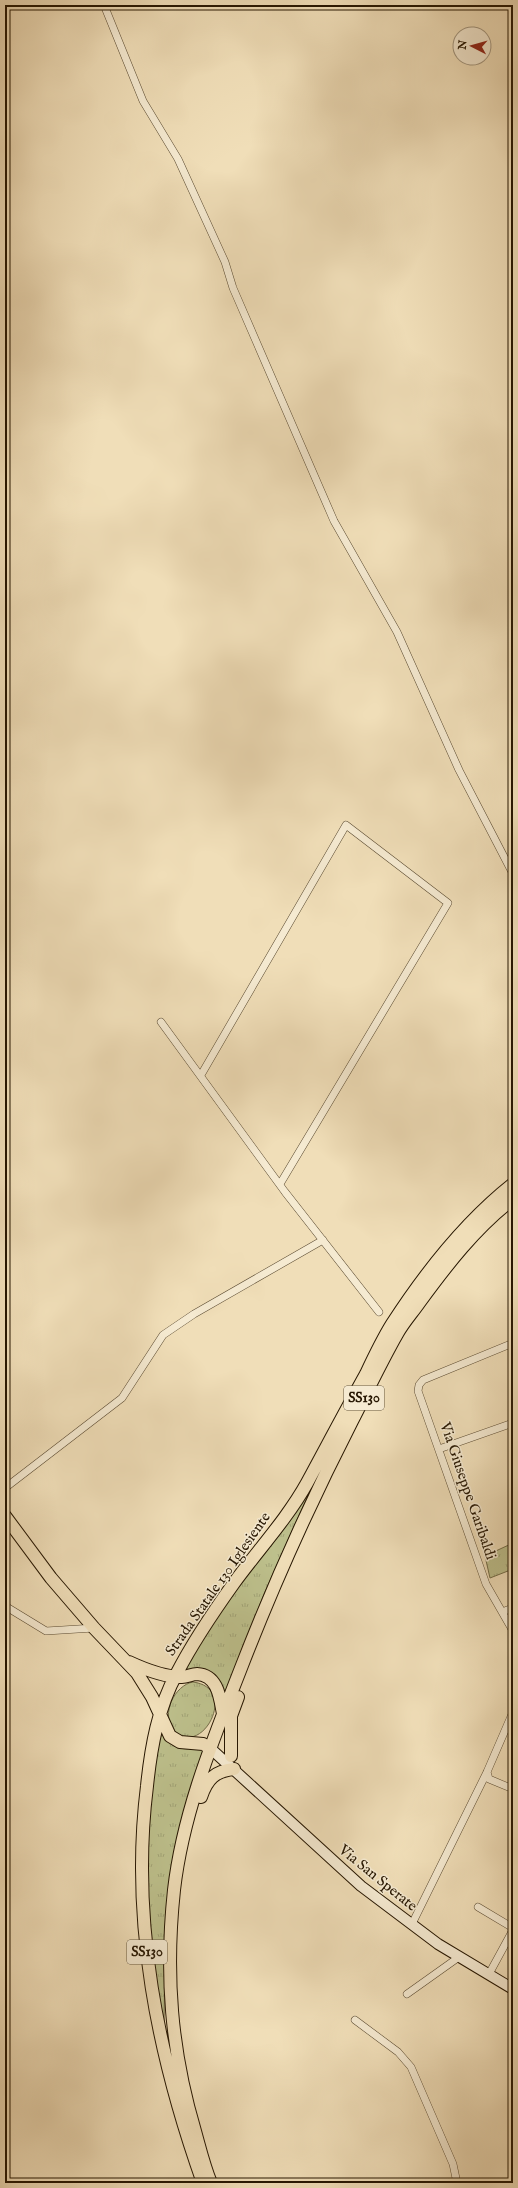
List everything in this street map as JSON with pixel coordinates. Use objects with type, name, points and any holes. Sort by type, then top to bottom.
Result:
[{"type":"main road","name":"Strada Statale 130 Iglesiente","points":[[203,2183],[188,2140],[163,2047],[151,1981],[142,1912],[141,1861],[144,1809],[149,1766],[159,1716],[175,1675],[234,1583],[304,1487],[391,1326],[423,1281],[464,1230],[513,1184]]},
{"type":"main road","name":"SS130","points":[[211,2183],[191,2118],[179,2070],[171,2013],[170,1944],[174,1890],[189,1814],[210,1748],[223,1714],[294,1540],[318,1487],[398,1332],[433,1284],[464,1246],[497,1211],[513,1199]]},
{"type":"main road","points":[[5,1516],[51,1578],[94,1628],[137,1673],[152,1697],[159,1716],[168,1732],[175,1740],[185,1743],[203,1744],[210,1748]]},
{"type":"main road","points":[[231,1756],[231,1716],[247,1674],[247,1653]]},
{"type":"main road","points":[[124,1660],[149,1671],[182,1677],[199,1674],[213,1682],[220,1694],[223,1714]]},
{"type":"main road","points":[[189,1814],[197,1810],[205,1786],[211,1777],[223,1770],[236,1771]]},
{"type":"street","points":[[104,5],[143,101],[178,159],[225,262],[233,288],[334,522],[397,632],[459,770],[513,874]]},
{"type":"street","points":[[200,1075],[346,825],[448,903],[280,1184]]},
{"type":"street","points":[[161,1022],[280,1184],[379,1312]]},
{"type":"street","points":[[5,1488],[122,1398],[163,1335],[194,1314],[323,1240]]},
{"type":"street","name":"Via Giuseppe Garibaldi","points":[[513,1343],[423,1380],[419,1385],[418,1391],[486,1584],[513,1631]]},
{"type":"street","points":[[439,1449],[513,1423]]},
{"type":"street","points":[[5,1606],[46,1631],[94,1628]]},
{"type":"street","points":[[502,1612],[513,1608]]},
{"type":"street","points":[[412,1924],[487,1772],[513,1712]]},
{"type":"street","points":[[223,1714],[231,1756],[236,1771]]},
{"type":"street","name":"Via San Sperate","points":[[210,1748],[361,1886],[459,1957],[513,1989]]},
{"type":"street","points":[[487,1772],[489,1779],[513,1789]]},
{"type":"street","points":[[478,1907],[513,1929],[489,1974]]},
{"type":"street","points":[[407,1994],[459,1957]]},
{"type":"street","points":[[355,2020],[398,2052],[410,2067],[453,2164],[457,2183]]},
{"type":"green space","points":[[309,1493],[264,1594],[225,1694],[218,1685],[207,1677],[183,1668],[205,1632],[304,1497]]},
{"type":"green space","points":[[513,1543],[513,1569],[490,1578],[485,1556]]},
{"type":"green space","points":[[193,1682],[207,1687],[214,1696],[215,1708],[211,1720],[204,1730],[195,1736],[184,1737],[174,1730],[170,1723],[169,1709],[175,1694],[186,1684]]},
{"type":"green space","points":[[160,1731],[174,1746],[183,1749],[203,1750],[183,1818],[165,1956],[164,2023],[148,1936],[144,1885],[149,1808]]}]
